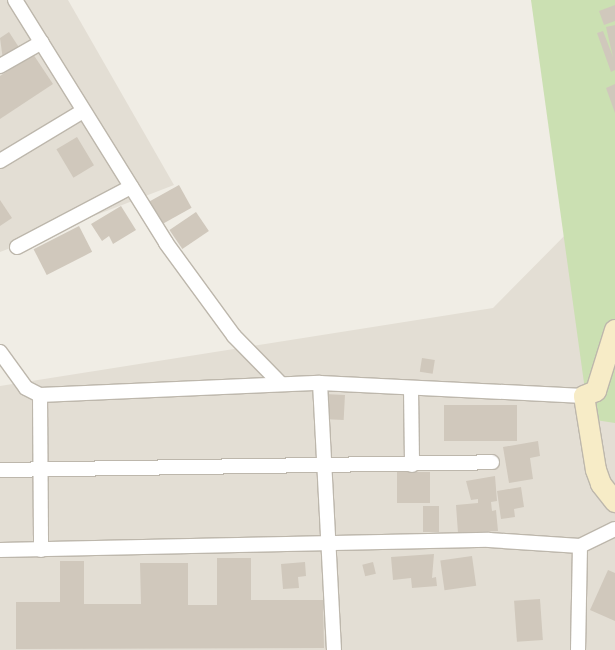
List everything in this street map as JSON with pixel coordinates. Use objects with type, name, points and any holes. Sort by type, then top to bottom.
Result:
[{"type":"main road","points":[[614,500],[601,484],[596,470],[584,396],[596,390],[615,330]]},
{"type":"street","points":[[15,0],[166,243],[234,336],[280,383]]},
{"type":"street","points":[[0,66],[42,42]]},
{"type":"street","points":[[0,160],[83,111]]},
{"type":"street","points":[[17,247],[131,187]]},
{"type":"street","points":[[0,352],[26,388],[40,395],[280,383],[320,383],[411,389],[584,396]]},
{"type":"street","points":[[320,383],[334,650]]},
{"type":"street","points":[[411,389],[412,465]]},
{"type":"street","points":[[40,395],[41,550]]},
{"type":"street","points":[[0,470],[412,465],[492,462]]},
{"type":"street","points":[[0,550],[490,540],[580,546],[615,529]]},
{"type":"street","points":[[578,650],[580,546]]},
{"type":"shaded area","points":[[0,0],[68,0],[174,185],[0,252]]},
{"type":"shaded area","points":[[615,0],[615,650],[0,650],[0,386],[493,308],[579,221]]},
{"type":"green space","points":[[531,0],[615,0],[615,423],[589,419]]},
{"type":"building","points":[[615,5],[615,21],[604,25],[599,11]]},
{"type":"building","points":[[615,25],[615,70],[611,72],[597,33],[603,31],[613,57],[606,27]]},
{"type":"building","points":[[9,32],[20,49],[3,60],[0,38]]},
{"type":"building","points":[[33,54],[53,84],[0,119],[0,76]]},
{"type":"building","points":[[615,84],[615,113],[606,88]]},
{"type":"building","points":[[77,137],[94,165],[73,178],[56,149]]},
{"type":"building","points":[[179,185],[192,208],[157,227],[145,204]]},
{"type":"building","points":[[0,200],[12,218],[0,226]]},
{"type":"building","points":[[121,206],[136,230],[113,244],[109,236],[102,241],[91,224]]},
{"type":"building","points":[[196,212],[209,231],[182,249],[169,230]]},
{"type":"building","points":[[79,226],[92,252],[47,275],[34,249]]},
{"type":"building","points":[[422,358],[435,360],[433,374],[420,372]]},
{"type":"building","points":[[324,394],[345,395],[344,420],[323,419]]},
{"type":"building","points":[[444,405],[517,405],[517,441],[444,441]]},
{"type":"building","points":[[538,441],[540,456],[530,458],[533,479],[509,483],[503,447]]},
{"type":"building","points":[[397,472],[430,472],[430,503],[397,503]]},
{"type":"building","points":[[495,476],[497,501],[491,502],[492,511],[496,510],[498,531],[458,533],[456,505],[478,503],[478,499],[471,500],[466,481]]},
{"type":"building","points":[[521,487],[524,507],[514,509],[515,517],[501,519],[497,491]]},
{"type":"building","points":[[423,506],[439,506],[439,532],[423,532]]},
{"type":"building","points":[[434,554],[432,578],[436,577],[437,586],[412,588],[411,578],[393,580],[391,557]]},
{"type":"building","points":[[472,556],[476,586],[444,590],[440,560]]},
{"type":"building","points":[[217,558],[251,558],[251,600],[323,600],[324,648],[16,649],[16,602],[60,602],[60,561],[84,561],[84,604],[141,604],[140,563],[188,563],[188,605],[217,605]]},
{"type":"building","points":[[305,562],[306,576],[298,577],[299,588],[283,589],[281,564]]},
{"type":"building","points":[[373,562],[376,574],[365,576],[362,565]]},
{"type":"building","points":[[608,570],[615,573],[615,621],[590,610]]},
{"type":"building","points":[[540,599],[543,640],[517,642],[514,601]]}]
